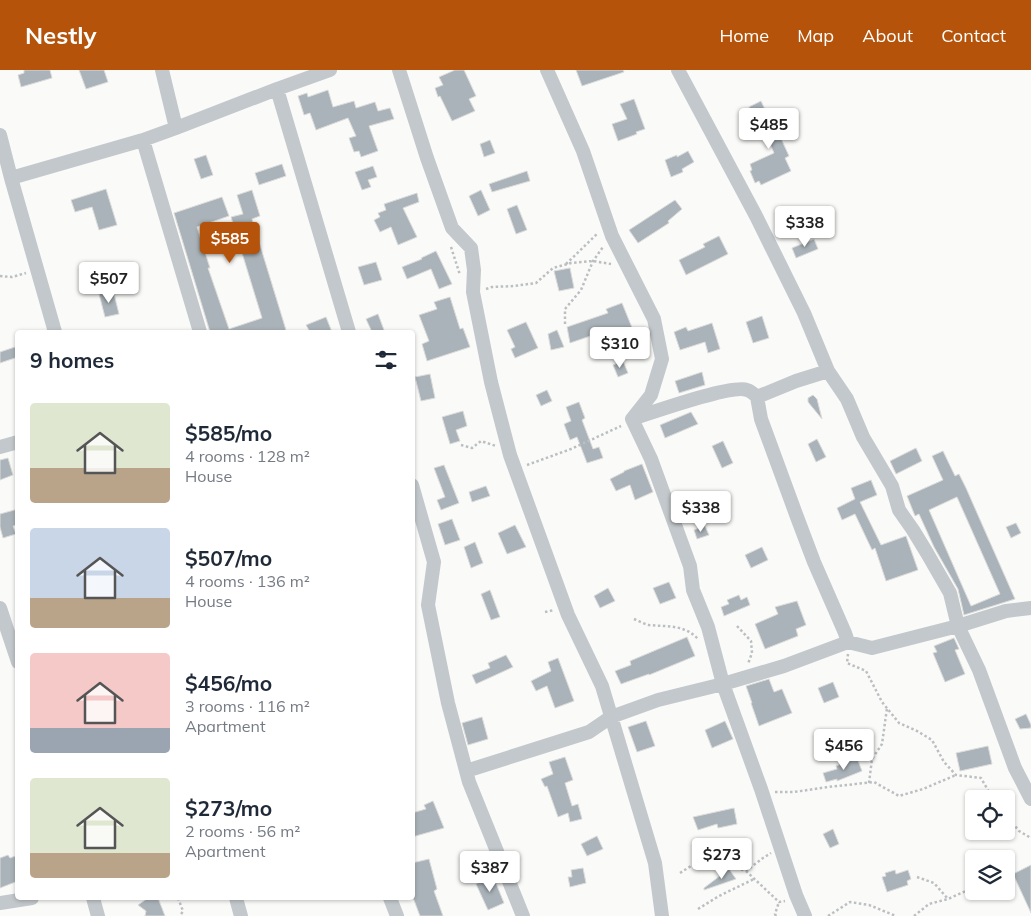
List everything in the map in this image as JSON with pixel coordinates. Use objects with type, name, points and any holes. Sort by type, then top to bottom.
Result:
[{"type":"street","points":[[162,70],[176,128]]},
{"type":"street","points":[[11,178],[143,140],[277,89],[292,76],[330,70]]},
{"type":"street","points":[[399,70],[452,228],[471,248],[474,270],[473,292],[490,382],[510,455],[568,615],[602,686],[654,863],[662,916]]},
{"type":"street","points":[[547,70],[583,150],[612,236],[654,318],[662,359],[651,395],[632,419]]},
{"type":"street","points":[[678,70],[804,313],[828,371],[847,399],[863,437],[892,486],[899,510],[923,545],[950,593],[958,626],[979,670],[1015,768],[1031,799]]},
{"type":"street","points":[[277,89],[348,330]]},
{"type":"street","points":[[0,135],[54,330]]},
{"type":"street","points":[[143,140],[199,330]]},
{"type":"street","points":[[757,396],[828,371]]},
{"type":"street","points":[[632,419],[728,390],[746,389],[757,396],[761,419],[797,517],[848,642]]},
{"type":"street","points":[[632,419],[651,459],[690,566],[693,590],[708,627],[714,656],[723,684],[805,916]]},
{"type":"street","points":[[0,447],[15,443]]},
{"type":"street","points":[[415,496],[434,562],[428,605],[448,703],[469,782],[522,916]]},
{"type":"street","points":[[0,608],[15,653]]},
{"type":"street","points":[[466,770],[589,732],[611,717],[658,700],[784,666],[848,642],[872,648],[958,626],[1006,611],[1031,608]]},
{"type":"street","points":[[0,904],[21,900]]},
{"type":"street","points":[[94,900],[98,916]]},
{"type":"street","points":[[237,900],[241,916]]},
{"type":"street","points":[[391,900],[397,916]]},
{"type":"path","points":[[565,324],[565,309],[581,290],[593,261],[603,248],[609,226]]},
{"type":"path","points":[[564,265],[598,232],[609,226]]},
{"type":"path","points":[[452,228],[451,246],[459,273],[473,292],[492,287],[536,283],[553,268],[571,263],[593,261],[629,270]]},
{"type":"path","points":[[0,276],[12,277],[37,270]]},
{"type":"path","points":[[461,445],[472,448],[481,441],[492,444],[524,466],[571,449],[616,429],[632,419]]},
{"type":"path","points":[[634,619],[647,625],[673,626],[692,632],[714,656]]},
{"type":"path","points":[[737,626],[751,641],[752,653],[744,678]]},
{"type":"path","points":[[848,642],[848,663],[866,671],[878,695],[899,723],[932,740],[944,762],[956,776]]},
{"type":"path","points":[[869,783],[872,758],[882,744],[887,708]]},
{"type":"path","points":[[761,788],[772,791],[794,792],[874,782],[899,796],[956,776],[980,778],[988,790]]},
{"type":"path","points":[[1015,826],[1019,831],[1031,838]]},
{"type":"path","points":[[746,872],[763,858],[781,848]]},
{"type":"path","points":[[680,873],[691,866],[715,861],[746,872],[780,902]]},
{"type":"path","points":[[698,909],[754,878]]},
{"type":"path","points":[[917,878],[934,883],[948,899]]},
{"type":"path","points":[[914,916],[929,904],[948,899],[965,891]]},
{"type":"path","points":[[780,902],[796,895]]},
{"type":"path","points":[[179,900],[183,911],[180,916]]},
{"type":"path","points":[[776,916],[780,902]]},
{"type":"path","points":[[828,916],[850,902],[869,905],[896,916]]},
{"type":"building","points":[[24,70],[50,70],[52,78],[21,87],[18,75],[24,73]]},
{"type":"building","points":[[79,70],[104,70],[108,82],[86,89]]},
{"type":"building","points":[[455,70],[464,70],[476,96],[469,99],[475,111],[452,121],[435,88],[443,85],[439,77]]},
{"type":"building","points":[[576,70],[623,70],[624,72],[582,86]]},
{"type":"building","points":[[328,90],[333,107],[354,101],[356,108],[375,102],[378,111],[390,108],[394,119],[369,126],[378,151],[361,157],[359,151],[354,152],[349,138],[356,136],[348,118],[316,130],[310,113],[304,115],[298,96],[307,93],[308,97]]},
{"type":"building","points":[[634,99],[645,129],[618,141],[612,124],[627,119],[620,104]]},
{"type":"building","points":[[761,101],[789,156],[785,158],[791,171],[761,185],[759,181],[755,183],[750,171],[752,170],[750,164],[774,153],[766,134],[762,136],[749,107]]},
{"type":"building","points":[[490,140],[495,153],[484,157],[480,144]]},
{"type":"building","points":[[688,151],[694,162],[682,169],[683,172],[671,177],[665,160],[677,155],[677,157]]},
{"type":"building","points":[[206,155],[213,175],[201,179],[194,159]]},
{"type":"building","points":[[282,164],[286,176],[259,185],[255,173]]},
{"type":"building","points":[[373,166],[377,177],[368,180],[371,187],[362,190],[355,172]]},
{"type":"building","points":[[527,171],[530,181],[492,192],[489,184]]},
{"type":"building","points":[[106,189],[117,225],[99,230],[92,207],[75,212],[71,200]]},
{"type":"building","points":[[252,190],[260,216],[252,219],[286,330],[209,330],[174,213],[222,197],[229,216],[197,227],[210,268],[208,268],[229,329],[262,318],[231,217],[243,214],[237,195]]},
{"type":"building","points":[[481,190],[490,210],[478,216],[469,196]]},
{"type":"building","points":[[417,193],[419,202],[403,208],[417,237],[398,245],[391,227],[380,232],[374,220],[380,217],[378,213],[386,210],[384,204]]},
{"type":"building","points":[[675,200],[682,209],[668,221],[669,223],[638,243],[629,230]]},
{"type":"building","points":[[517,205],[527,230],[516,234],[507,209]]},
{"type":"building","points":[[719,236],[728,254],[686,275],[679,260],[705,247],[703,244]]},
{"type":"building","points":[[814,239],[818,249],[796,258],[792,248]]},
{"type":"building","points":[[436,251],[452,284],[439,289],[431,269],[407,279],[402,267]]},
{"type":"building","points":[[376,262],[382,280],[364,285],[358,267]]},
{"type":"building","points":[[570,268],[574,288],[559,291],[554,271]]},
{"type":"building","points":[[113,290],[119,314],[105,317],[99,294]]},
{"type":"building","points":[[450,297],[460,329],[463,328],[470,347],[427,361],[422,344],[429,341],[419,315],[437,309],[434,302]]},
{"type":"building","points":[[622,303],[635,335],[605,343],[602,332],[570,343],[567,327],[608,313],[606,309]]},
{"type":"building","points":[[378,314],[384,330],[371,330],[366,319]]},
{"type":"building","points":[[762,316],[769,338],[753,343],[746,322]]},
{"type":"building","points":[[326,317],[331,330],[309,330],[306,325]]},
{"type":"building","points":[[526,322],[538,348],[515,358],[511,349],[515,347],[507,330]]},
{"type":"building","points":[[712,323],[720,349],[708,353],[705,342],[680,350],[674,332],[686,327],[688,331]]},
{"type":"building","points":[[557,330],[564,347],[551,350],[548,334]]},
{"type":"building","points":[[15,347],[15,358],[0,363],[0,352]]},
{"type":"building","points":[[623,361],[628,373],[618,377],[613,365]]},
{"type":"building","points":[[702,372],[705,385],[679,393],[675,381]]},
{"type":"building","points":[[430,374],[435,398],[421,401],[415,377]]},
{"type":"building","points":[[547,390],[552,401],[541,406],[536,395]]},
{"type":"building","points":[[813,395],[817,399],[822,419],[808,402],[808,398]]},
{"type":"building","points":[[579,402],[585,418],[582,420],[593,449],[599,447],[603,458],[587,463],[577,437],[570,440],[564,424],[571,421],[566,407]]},
{"type":"building","points":[[463,411],[467,426],[456,430],[460,441],[450,444],[442,417]]},
{"type":"building","points":[[691,412],[698,424],[665,438],[660,425]]},
{"type":"building","points":[[817,439],[826,457],[816,462],[808,444]]},
{"type":"building","points":[[723,441],[733,463],[722,468],[712,446]]},
{"type":"building","points":[[916,448],[922,461],[896,474],[890,461]]},
{"type":"building","points":[[943,451],[955,476],[959,474],[1015,599],[964,615],[958,589],[934,547],[919,514],[915,516],[907,496],[943,480],[932,456]],"holes":[[[957,497],[1000,594],[971,606],[929,510]]]},
{"type":"building","points":[[8,458],[13,475],[0,480],[0,460]]},
{"type":"building","points":[[642,464],[653,492],[635,500],[630,485],[616,491],[610,479]]},
{"type":"building","points":[[444,465],[459,503],[441,510],[437,500],[445,497],[434,468]]},
{"type":"building","points":[[871,480],[877,495],[860,502],[881,545],[906,536],[918,570],[886,581],[875,548],[872,550],[855,514],[842,520],[837,508],[855,499],[851,488]]},
{"type":"building","points":[[486,486],[490,496],[472,502],[469,492]]},
{"type":"building","points":[[15,510],[15,526],[13,526],[15,534],[3,538],[0,527],[0,514]]},
{"type":"building","points":[[452,519],[460,540],[445,545],[438,524]]},
{"type":"building","points":[[1016,523],[1021,533],[1011,538],[1006,527]]},
{"type":"building","points":[[515,525],[526,547],[507,554],[498,533]]},
{"type":"building","points":[[705,526],[709,535],[697,539],[694,530]]},
{"type":"building","points":[[475,542],[483,563],[471,568],[464,547]]},
{"type":"building","points":[[762,547],[768,560],[751,568],[745,555]]},
{"type":"building","points":[[669,582],[676,598],[660,604],[653,588]]},
{"type":"building","points":[[608,588],[615,601],[600,608],[594,596]]},
{"type":"building","points":[[490,590],[500,617],[491,620],[481,594]]},
{"type":"building","points":[[739,595],[741,600],[747,597],[750,605],[724,616],[721,607],[729,604],[727,600]]},
{"type":"building","points":[[797,601],[806,625],[796,629],[798,636],[765,649],[755,624],[778,614],[775,607]]},
{"type":"building","points":[[687,637],[695,656],[621,684],[615,671],[631,665],[630,661]]},
{"type":"building","points":[[954,638],[959,649],[955,650],[965,674],[945,682],[933,653],[937,652],[934,646]]},
{"type":"building","points":[[506,655],[513,667],[476,684],[472,675],[490,668],[488,663]]},
{"type":"building","points":[[558,658],[574,701],[555,708],[547,686],[536,691],[531,681],[551,671],[548,662]]},
{"type":"building","points":[[769,679],[774,692],[782,689],[792,713],[759,726],[746,686]]},
{"type":"building","points":[[833,682],[839,697],[824,703],[818,688]]},
{"type":"building","points":[[1026,714],[1031,728],[1020,729],[1015,719]]},
{"type":"building","points":[[482,717],[488,739],[468,745],[462,723]]},
{"type":"building","points":[[646,721],[655,746],[637,752],[628,727]]},
{"type":"building","points":[[725,721],[733,739],[712,748],[705,730]]},
{"type":"building","points":[[988,746],[992,764],[960,771],[956,753]]},
{"type":"building","points":[[565,757],[573,780],[565,783],[572,806],[578,804],[582,819],[570,822],[568,813],[558,817],[547,786],[545,787],[541,779],[553,774],[549,762]]},
{"type":"building","points":[[857,758],[862,771],[837,781],[837,779],[826,782],[823,773],[837,769],[836,766]]},
{"type":"building","points":[[433,801],[444,828],[415,836],[415,812],[426,809],[424,805]]},
{"type":"building","points":[[734,808],[737,824],[718,828],[717,824],[698,830],[693,817]]},
{"type":"building","points":[[833,829],[839,844],[830,848],[823,834]]},
{"type":"building","points":[[597,836],[603,849],[587,856],[581,844]]},
{"type":"building","points":[[8,855],[10,858],[15,856],[15,882],[0,888],[0,858]]},
{"type":"building","points":[[429,859],[437,889],[434,891],[443,916],[420,916],[414,900],[415,862]]},
{"type":"building","points":[[1031,865],[1031,913],[1015,878],[1015,873]]},
{"type":"building","points":[[583,868],[586,883],[570,887],[568,877],[572,877],[571,870]]},
{"type":"building","points":[[729,869],[736,879],[704,890],[704,888]]},
{"type":"building","points":[[895,870],[896,874],[908,870],[911,879],[907,881],[908,885],[887,892],[882,877],[886,876],[885,873]]},
{"type":"building","points":[[493,876],[504,903],[488,910],[476,884]]},
{"type":"building","points":[[145,900],[159,900],[165,916],[145,916],[146,911],[138,905]]}]
